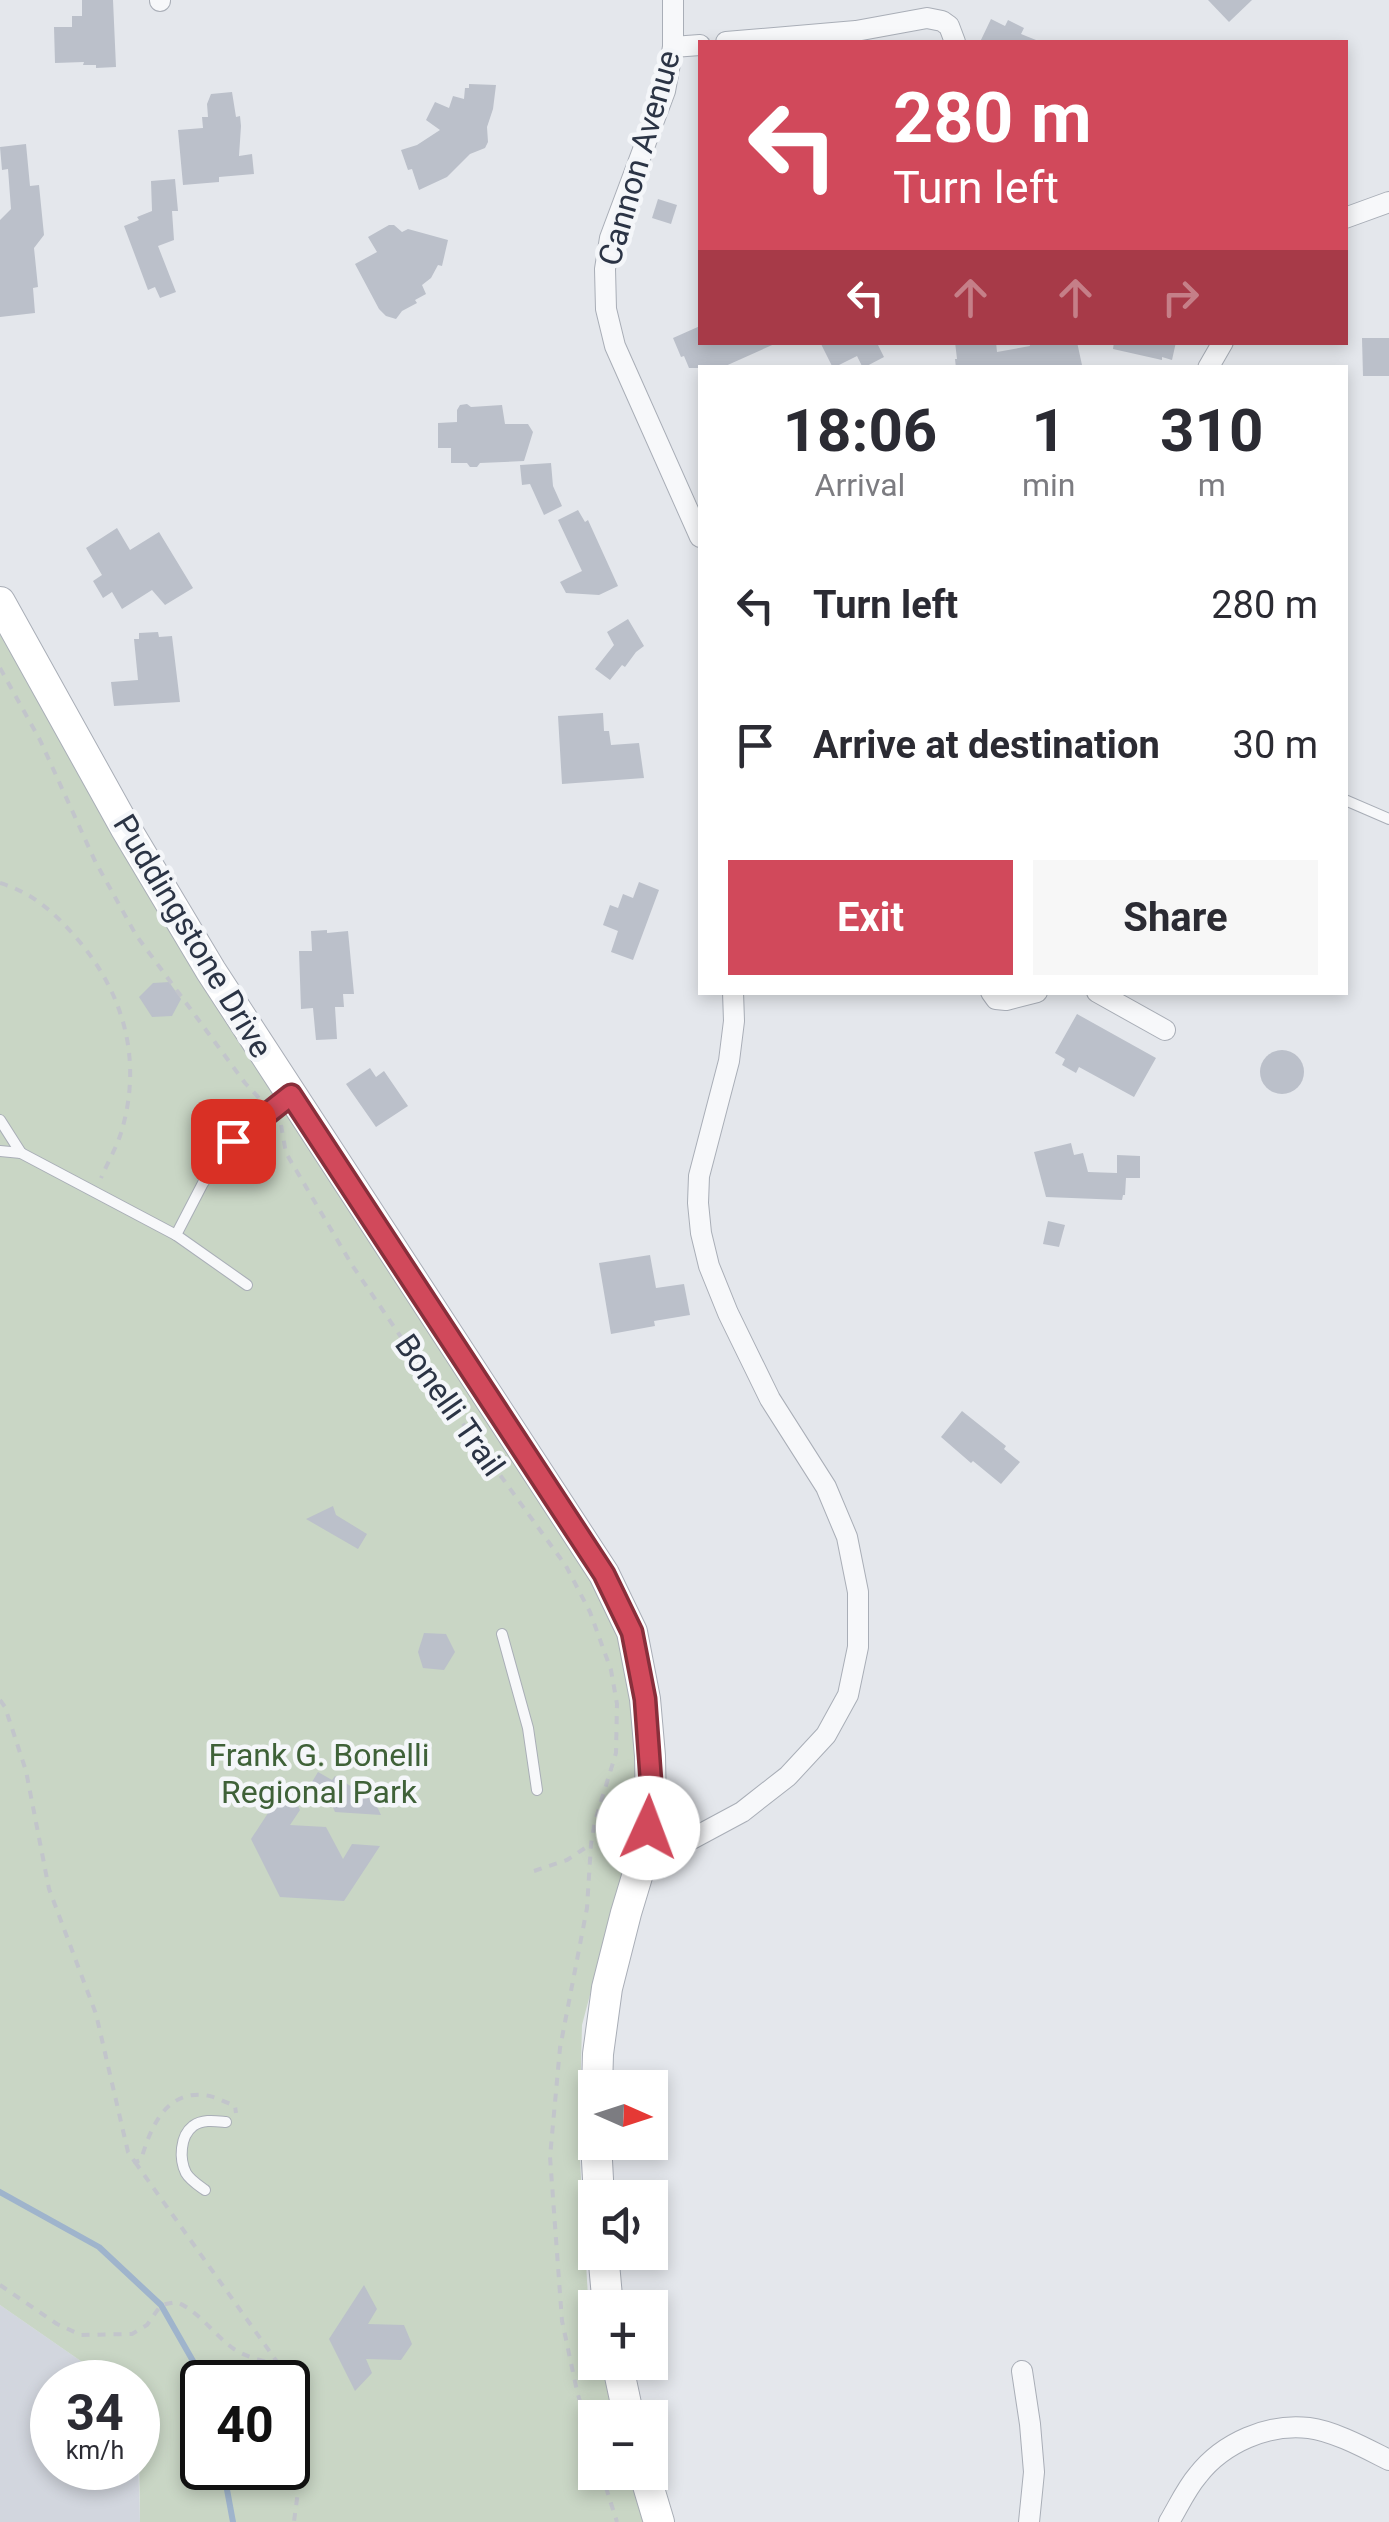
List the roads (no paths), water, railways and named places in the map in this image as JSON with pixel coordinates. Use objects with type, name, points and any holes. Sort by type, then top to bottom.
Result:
[{"type":"street","name":"Cannon Avenue","points":[[673,0],[673,47],[665,91],[610,238],[605,269],[606,309],[615,346],[698,533]]},
{"type":"street","points":[[748,40],[856,30],[928,18],[949,26],[955,40]]},
{"type":"street","points":[[673,47],[698,45]]},
{"type":"street","points":[[1348,217],[1389,202]]},
{"type":"street","name":"Puddingstone Drive","points":[[0,602],[125,827],[211,971],[281,1103],[604,1574],[632,1632],[645,1699],[651,1808],[646,1850],[606,1988],[598,2070]]},
{"type":"street","points":[[646,1850],[675,1848],[742,1812],[788,1776],[826,1735],[848,1695],[858,1647],[858,1592],[846,1537],[826,1486],[770,1399],[728,1312],[709,1266],[701,1233],[699,1176],[729,1061],[733,995]]},
{"type":"street","points":[[993,995],[1006,1000],[1025,995]]},
{"type":"street","points":[[1102,995],[1165,1030]]},
{"type":"street","points":[[1022,2371],[1034,2472],[1029,2522]]},
{"type":"street","points":[[1168,2522],[1198,2475],[1220,2453],[1246,2437],[1282,2428],[1311,2428],[1389,2460]]},
{"type":"street","points":[[649,2490],[658,2522]]},
{"type":"lane","points":[[1348,801],[1389,819]]},
{"type":"lane","points":[[176,1234],[203,1183],[233,1141],[281,1103]]},
{"type":"lane","points":[[0,1120],[21,1153]]},
{"type":"lane","points":[[0,1151],[21,1153],[176,1234],[247,1285]]},
{"type":"lane","points":[[502,1634],[528,1728],[537,1790]]},
{"type":"lane","points":[[205,2190],[186,2174],[181,2157],[184,2140],[192,2126],[209,2120],[231,2123]]},
{"type":"waterway","points":[[0,2192],[99,2247],[161,2305],[192,2360]]},
{"type":"waterway","points":[[227,2490],[233,2522]]},
{"type":"park label","name":"Frank G. Bonelli Regional Park","points":[[319,1774]]}]
